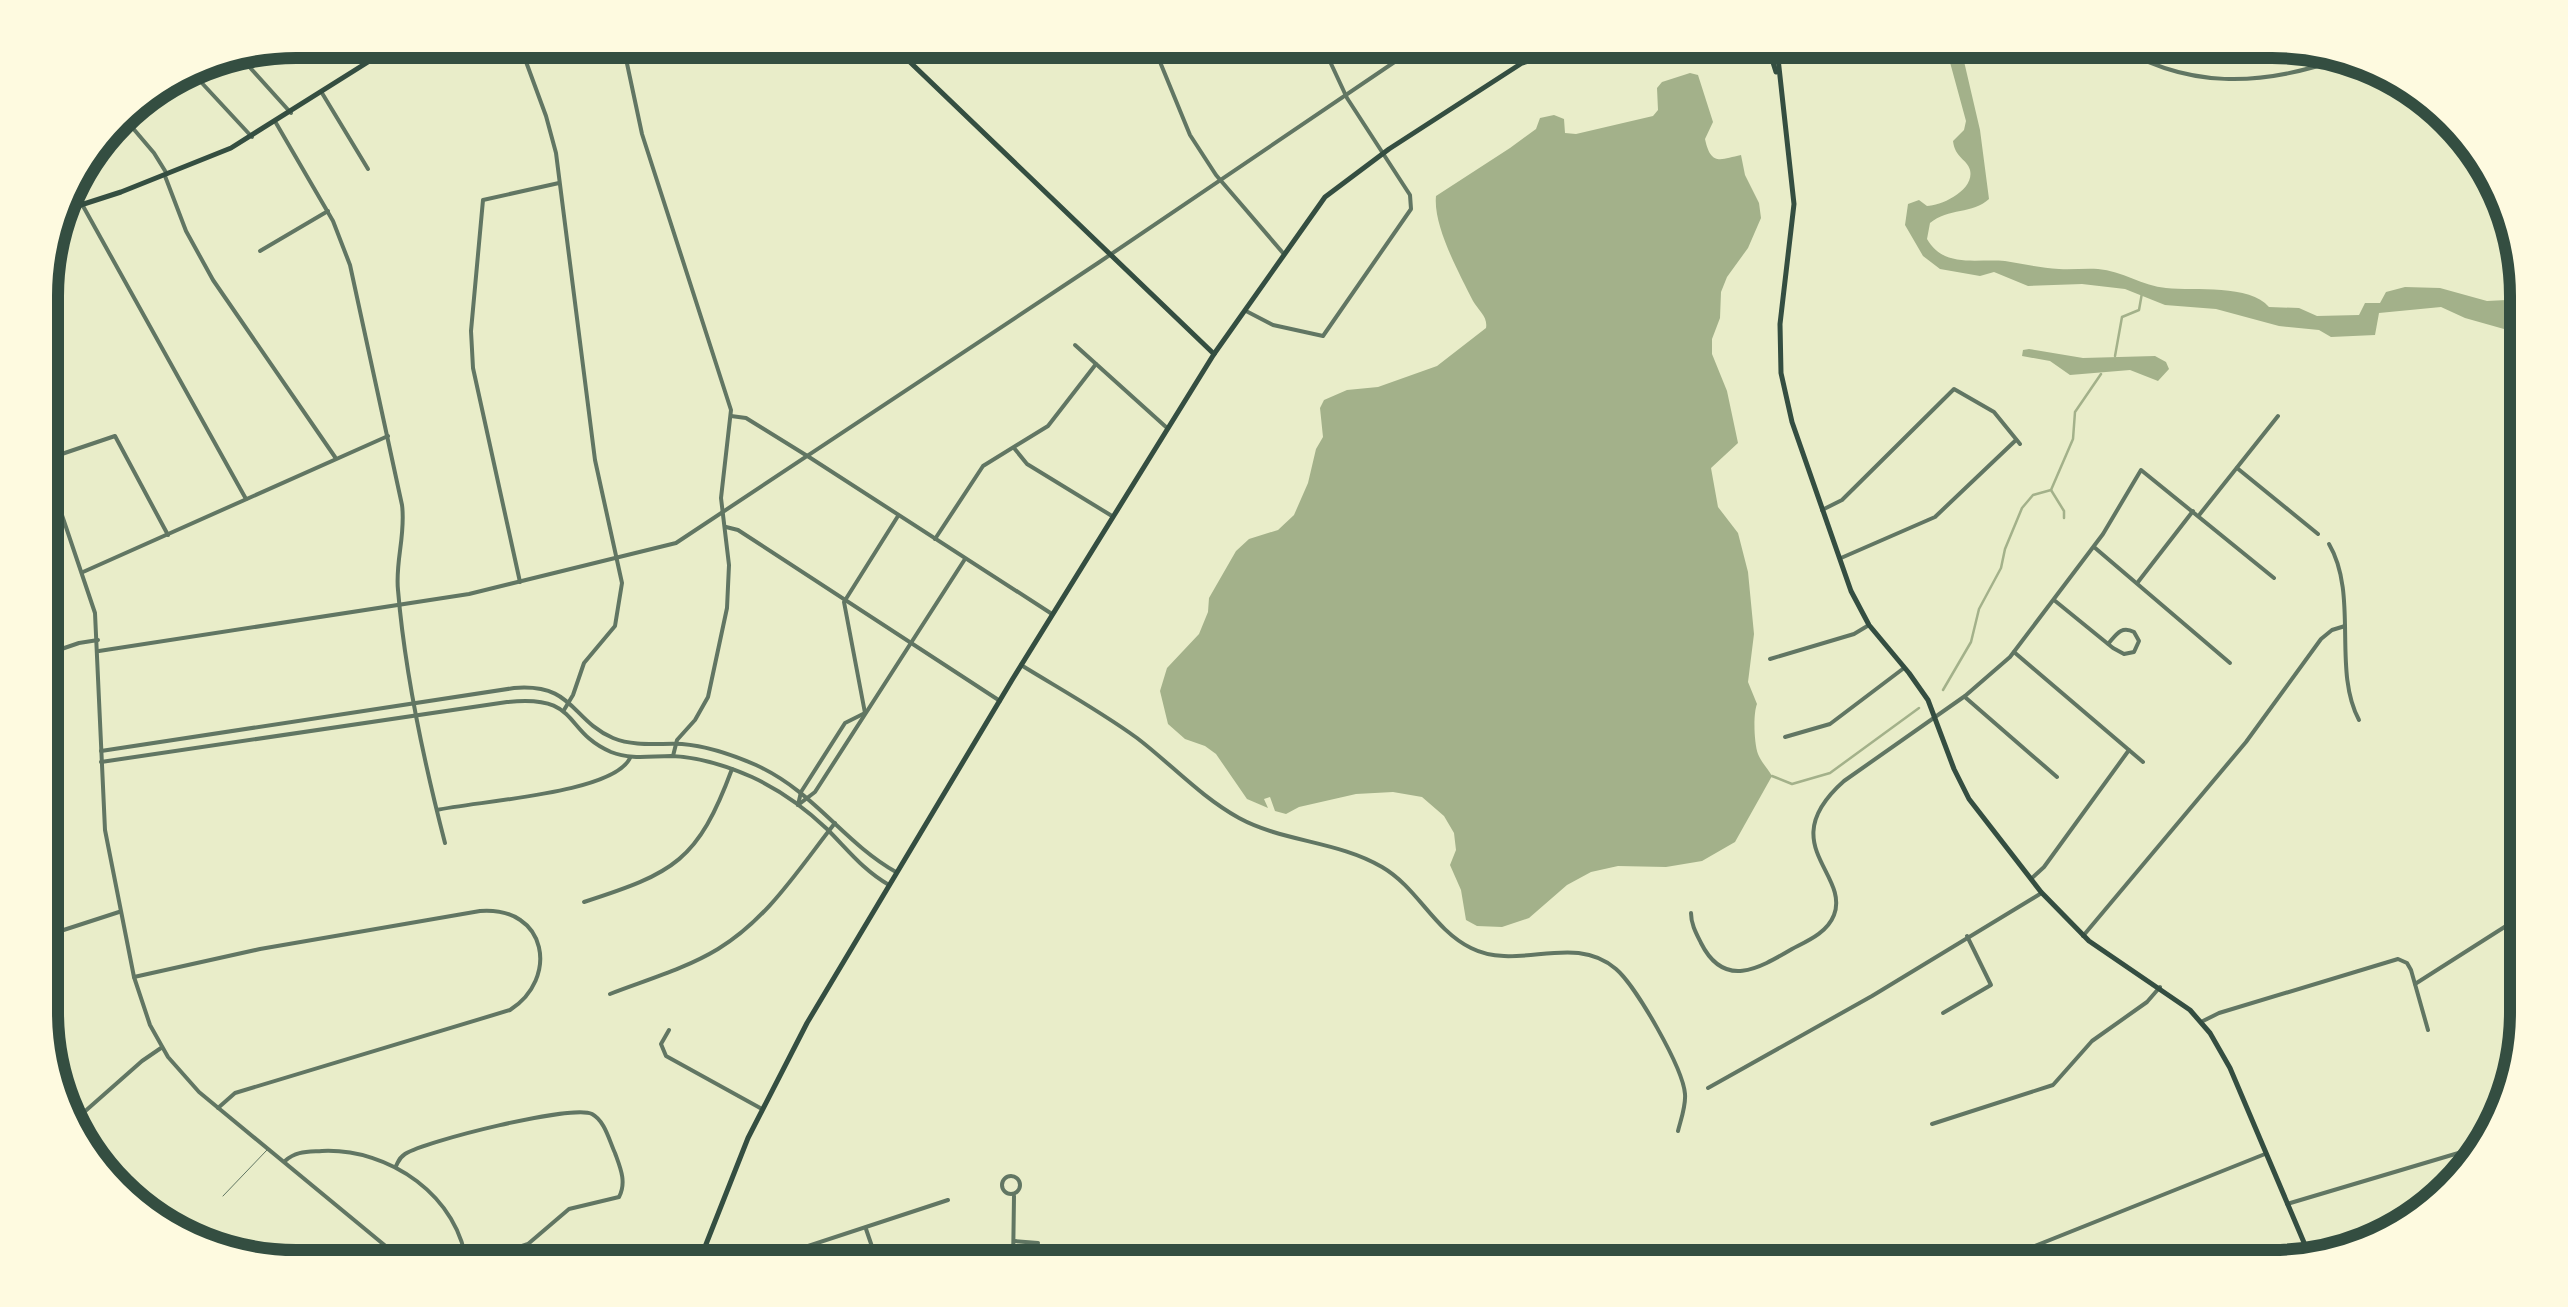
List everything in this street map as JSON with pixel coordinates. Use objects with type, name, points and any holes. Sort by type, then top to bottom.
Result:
[{"type":"main road","points":[[75,207],[166,175],[252,137],[375,58]]},
{"type":"main road","points":[[905,58],[1214,354]]},
{"type":"main road","points":[[704,1250],[736,1164],[807,1023],[1166,428],[1283,253],[1325,197],[1384,152],[1500,75],[1534,58]]},
{"type":"main road","points":[[1779,58],[1794,194],[1780,324],[1780,364],[1789,413],[1854,599],[1869,625],[1905,667],[1935,717],[1965,792],[2031,879],[2083,936],[2160,987],[2201,1022],[2226,1060],[2306,1247]]},
{"type":"main road","points":[[1770,60],[1778,74]]},
{"type":"street","points":[[525,58],[548,122],[560,183],[596,467],[618,558],[622,595],[618,620],[584,664],[564,710]]},
{"type":"street","points":[[626,58],[642,134],[729,398],[731,416],[722,492],[728,596],[714,678],[702,709],[675,744],[673,756]]},
{"type":"street","points":[[1158,58],[1184,125],[1219,178],[1283,253]]},
{"type":"street","points":[[1244,310],[1273,326],[1318,336],[1326,334],[1410,212],[1410,195],[1346,94],[1329,58]]},
{"type":"street","points":[[98,651],[469,594],[676,542],[809,457],[1400,58]]},
{"type":"street","points":[[2141,58],[2172,70],[2232,80],[2288,75],[2323,64]]},
{"type":"street","points":[[246,63],[291,113]]},
{"type":"street","points":[[199,79],[252,137]]},
{"type":"street","points":[[322,92],[368,169]]},
{"type":"street","points":[[276,123],[328,211],[353,276],[403,512],[397,574],[399,605],[445,843]]},
{"type":"street","points":[[130,124],[166,175],[186,231],[213,280],[335,457]]},
{"type":"street","points":[[520,582],[473,368],[471,331],[484,200],[560,183]]},
{"type":"street","points":[[82,205],[246,498]]},
{"type":"street","points":[[260,250],[328,211]]},
{"type":"street","points":[[1075,345],[1166,428]]},
{"type":"street","points":[[935,539],[983,466],[1051,424],[1096,364]]},
{"type":"street","points":[[1822,510],[1842,500],[1954,390],[1990,409],[2018,442],[1935,517],[1839,558]]},
{"type":"street","points":[[731,416],[746,418],[1052,614]]},
{"type":"street","points":[[2199,516],[2278,416]]},
{"type":"street","points":[[58,455],[115,436],[168,535]]},
{"type":"street","points":[[84,572],[388,436]]},
{"type":"street","points":[[1013,448],[1028,464],[1112,516]]},
{"type":"street","points":[[2236,468],[2318,534]]},
{"type":"street","points":[[1691,914],[1706,952],[1716,964],[1734,972],[1760,967],[1822,931],[1832,919],[1836,900],[1814,845],[1814,828],[1821,810],[1844,781],[1965,696],[2014,652],[2094,547],[2141,470],[2274,578]]},
{"type":"street","points":[[58,499],[95,613],[104,830],[119,912],[146,1016],[161,1048],[184,1077],[390,1250]]},
{"type":"street","points":[[2138,582],[2193,511]]},
{"type":"street","points":[[865,713],[844,600],[898,515]]},
{"type":"street","points":[[724,527],[738,530],[1000,701]]},
{"type":"street","points":[[2328,544],[2340,570],[2351,699],[2359,720]]},
{"type":"street","points":[[2094,547],[2230,663]]},
{"type":"street","points":[[798,804],[810,798],[965,559]]},
{"type":"street","points":[[2054,600],[2108,644],[2120,653],[2129,654],[2137,648],[2138,638],[2132,631],[2124,630],[2108,644]]},
{"type":"street","points":[[1770,659],[1854,634],[1869,625]]},
{"type":"street","points":[[2083,936],[2246,742],[2321,639],[2345,626]]},
{"type":"street","points":[[58,650],[98,640]]},
{"type":"street","points":[[2014,652],[2143,762]]},
{"type":"street","points":[[1021,666],[1124,729],[1238,817],[1273,834],[1352,854],[1383,867],[1412,890],[1448,933],[1468,947],[1506,959],[1576,952],[1609,963],[1636,993],[1680,1075],[1686,1098],[1678,1131]]},
{"type":"street","points":[[1785,737],[1830,724],[1905,667]]},
{"type":"street","points":[[101,750],[488,692],[538,688],[570,702],[610,736],[727,755],[770,772],[810,798],[869,854],[896,872]]},
{"type":"street","points":[[488,692],[490,704]]},
{"type":"street","points":[[1965,696],[2056,776]]},
{"type":"street","points":[[101,762],[532,700],[564,710],[589,738],[605,749],[630,757],[673,756],[724,766],[762,782],[798,804],[862,867],[889,885]]},
{"type":"street","points":[[798,804],[801,792],[844,723],[865,713]]},
{"type":"street","points":[[289,723],[291,735]]},
{"type":"street","points":[[605,749],[610,736]]},
{"type":"street","points":[[182,740],[184,752]]},
{"type":"street","points":[[2031,879],[2044,867],[2128,750]]},
{"type":"street","points":[[724,766],[727,755]]},
{"type":"street","points":[[436,810],[582,786],[617,772],[630,757]]},
{"type":"street","points":[[584,902],[649,880],[680,859],[706,830],[732,770]]},
{"type":"street","points":[[610,994],[704,957],[736,937],[770,904],[835,822]]},
{"type":"street","points":[[1708,1088],[1872,996],[2042,892]]},
{"type":"street","points":[[134,977],[250,951],[480,911],[510,914],[532,929],[538,947],[535,980],[528,996],[510,1010],[235,1093],[218,1108]]},
{"type":"street","points":[[58,933],[119,912]]},
{"type":"street","points":[[2415,984],[2510,923]]},
{"type":"street","points":[[1943,1013],[1991,985],[1967,936]]},
{"type":"street","points":[[2201,1022],[2219,1012],[2398,959],[2404,961],[2415,984],[2428,1030]]},
{"type":"street","points":[[1932,1124],[2054,1085],[2092,1040],[2144,1004],[2160,987]]},
{"type":"street","points":[[669,1030],[662,1044],[666,1056],[762,1110]]},
{"type":"street","points":[[82,1115],[161,1048]]},
{"type":"street","points":[[396,1166],[408,1153],[490,1127],[576,1111],[590,1113],[600,1121],[619,1164],[621,1194],[612,1200],[569,1208],[528,1244],[512,1250]]},
{"type":"street","points":[[285,1160],[298,1152],[344,1150],[396,1166],[425,1188],[453,1224],[463,1250]]},
{"type":"street","points":[[2287,1204],[2464,1151]]},
{"type":"street","points":[[2025,1249],[2266,1154]]},
{"type":"street","points":[[1014,1196],[1014,1250]]},
{"type":"street","points":[[797,1250],[948,1200]]},
{"type":"street","points":[[866,1227],[873,1250]]},
{"type":"street","points":[[1014,1242],[1038,1243]]},
{"type":"lane","points":[[222,1196],[269,1148]]},
{"type":"shaded area","points":[[1949,58],[1963,58],[1980,130],[1989,199],[1930,223],[1927,239],[1943,255],[1962,260],[2107,270],[2157,287],[2236,292],[2269,307],[2299,308],[2317,316],[2359,315],[2365,303],[2380,303],[2386,292],[2405,287],[2440,288],[2487,301],[2510,300],[2510,326],[2504,329],[2441,307],[2379,313],[2375,335],[2331,337],[2319,330],[2279,326],[2216,309],[2165,305],[2125,289],[2082,284],[2028,286],[1994,272],[1980,276],[1940,269],[1923,256],[1905,225],[1908,204],[1919,200],[1927,206],[1940,203],[1956,196],[1967,184],[1970,170],[1953,141],[1964,130],[1966,121]]},
{"type":"shaded area","points":[[1690,73],[1698,75],[1713,122],[1705,139],[1710,154],[1718,159],[1741,155],[1761,218],[1721,292],[1712,354],[1727,391],[1738,443],[1711,468],[1718,507],[1738,533],[1748,572],[1754,634],[1748,682],[1757,704],[1757,749],[1772,776],[1735,842],[1702,861],[1666,867],[1618,866],[1591,872],[1567,885],[1529,918],[1502,927],[1477,926],[1466,920],[1461,890],[1450,865],[1456,850],[1454,833],[1444,816],[1422,797],[1393,792],[1356,794],[1299,807],[1286,814],[1275,811],[1270,797],[1264,799],[1268,808],[1247,799],[1216,754],[1185,739],[1168,724],[1160,691],[1167,668],[1199,634],[1209,598],[1236,551],[1249,539],[1278,530],[1294,515],[1323,437],[1320,408],[1324,400],[1347,390],[1378,387],[1437,366],[1486,328],[1443,235],[1436,196],[1536,129],[1540,118],[1554,115],[1564,119],[1565,133],[1576,134],[1653,116],[1658,110],[1657,88],[1662,82]]},
{"type":"shaded area","points":[[2023,350],[2083,358],[2155,356],[2166,362],[2169,369],[2158,381],[2130,370],[2070,375],[2050,361],[2022,356]]},
{"type":"waterway","points":[[2115,356],[2122,317],[2139,310],[2142,293]]},
{"type":"waterway","points":[[2507,328],[2510,336]]},
{"type":"waterway","points":[[1943,690],[1971,642],[1979,609],[2001,568],[2022,508],[2033,495],[2051,490],[2073,439],[2075,412],[2101,374]]},
{"type":"waterway","points":[[2051,490],[2064,518]]},
{"type":"waterway","points":[[1772,776],[1792,784],[1830,773],[1919,708]]}]
